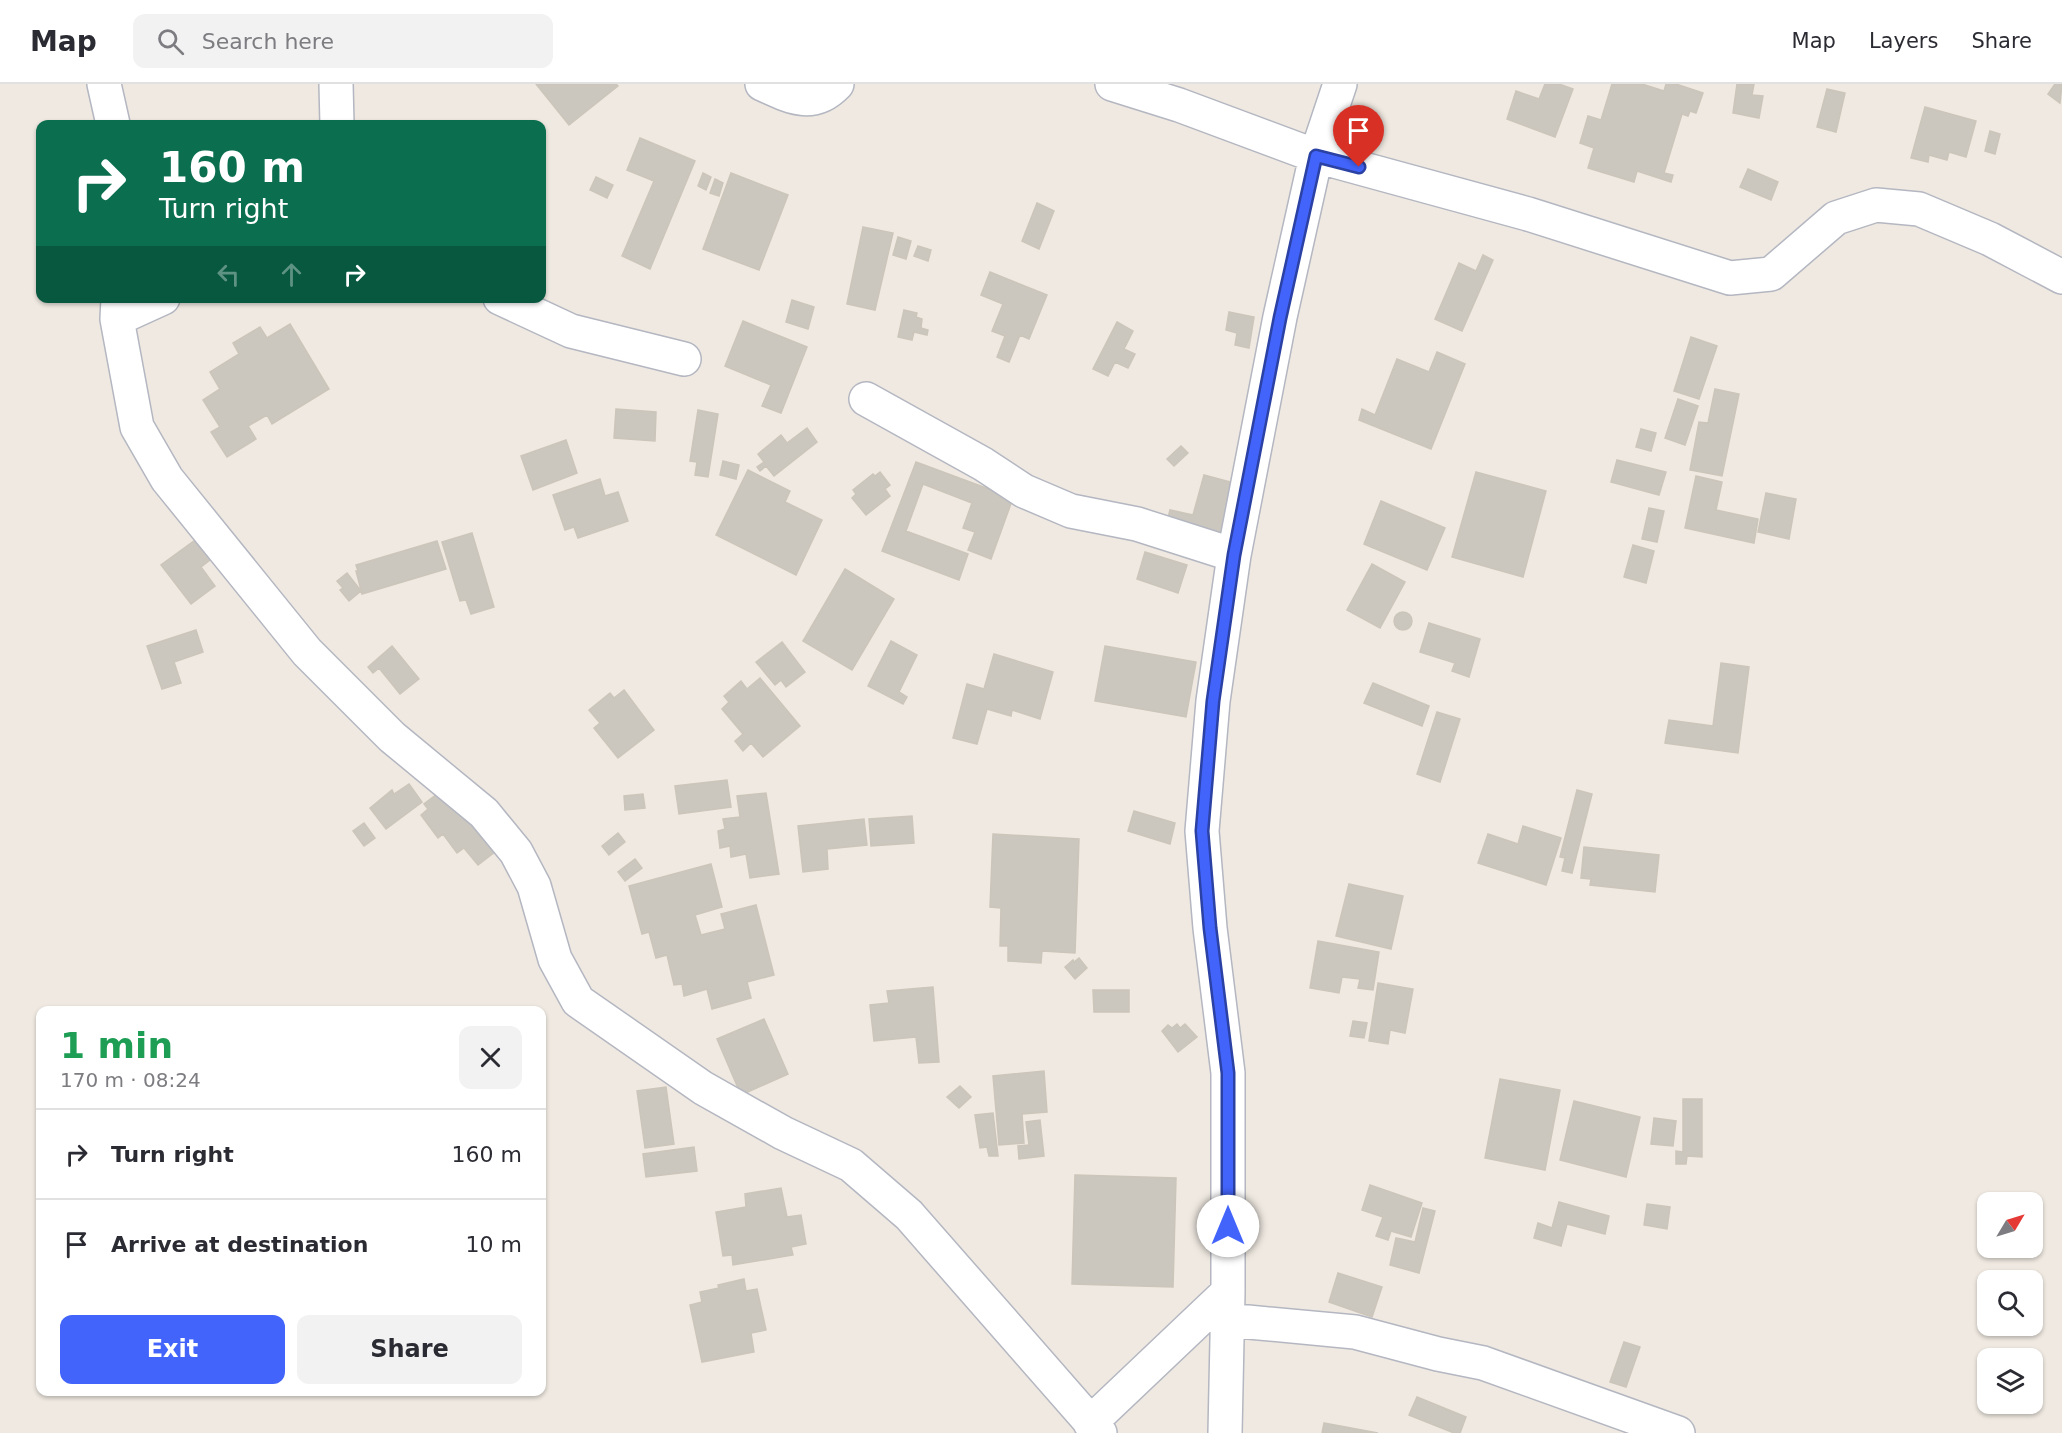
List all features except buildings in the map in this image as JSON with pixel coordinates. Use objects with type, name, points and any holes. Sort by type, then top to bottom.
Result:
[{"type":"street","points":[[104,84],[112,120]]},
{"type":"street","points":[[336,84],[337,120]]},
{"type":"street","points":[[762,84],[793,98],[813,99],[837,84]]},
{"type":"street","points":[[1112,84],[1179,105],[1316,156],[1528,214],[1730,278],[1771,274],[1836,218],[1876,205],[1919,209],[1990,239],[2062,277]]},
{"type":"street","points":[[1225,1433],[1228,1306],[1228,1073],[1210,928],[1202,831],[1213,701],[1234,555],[1280,318],[1316,156],[1340,84]]},
{"type":"street","points":[[142,303],[117,309],[137,427],[167,479],[307,652],[392,737],[484,813],[516,852],[534,886],[555,959],[578,1001],[703,1088],[783,1133],[851,1166],[909,1215],[1095,1428],[1228,1306]]},
{"type":"street","points":[[512,303],[571,331],[684,359]]},
{"type":"street","points":[[866,399],[983,464],[1024,491],[1071,511],[1137,524],[1234,555]]},
{"type":"street","points":[[1228,1306],[1355,1332],[1438,1354],[1483,1363],[1678,1433]]},
{"type":"route","points":[[1228,1226],[1228,1073],[1210,928],[1202,831],[1213,701],[1234,555],[1280,318],[1316,156],[1359,167]]}]
